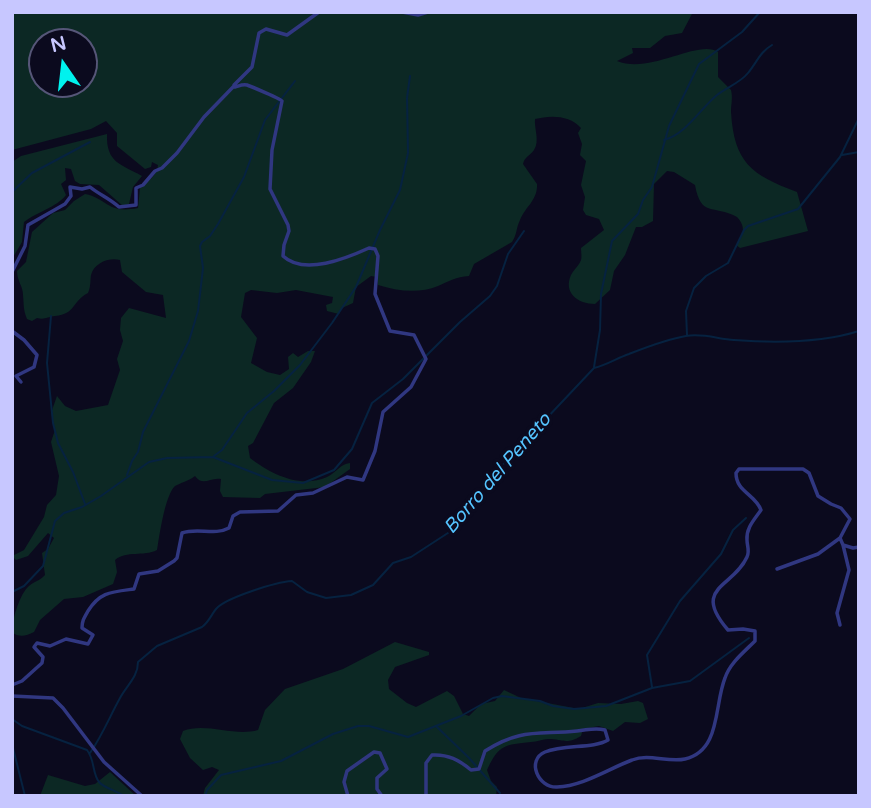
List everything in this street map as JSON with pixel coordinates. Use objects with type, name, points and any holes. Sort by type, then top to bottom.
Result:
[{"type":"street","points":[[12,272],[25,247],[28,225],[65,204],[71,196],[70,187],[90,187],[106,195],[118,207],[136,205],[136,188],[143,185],[177,153],[204,117],[252,66],[259,33],[266,29],[287,35],[319,12]]},
{"type":"street","points":[[402,12],[418,15],[428,12]]},
{"type":"street","points":[[12,685],[22,681],[42,663],[43,657],[34,647],[37,643],[50,646],[66,639],[88,643],[93,635],[82,628],[82,623],[96,598],[134,589],[139,574],[167,568],[177,558],[182,533],[197,530],[222,532],[229,528],[233,516],[240,512],[278,511],[296,495],[313,493],[347,477],[363,480],[374,451],[383,412],[411,387],[426,359],[414,335],[390,331],[375,294],[378,257],[375,249],[369,248],[330,263],[299,265],[290,263],[283,256],[288,225],[270,189],[272,150],[282,100],[248,86],[234,86]]},
{"type":"street","points":[[12,331],[37,355],[34,367],[16,376],[21,382]]},
{"type":"street","points":[[426,796],[426,762],[432,755],[443,754],[460,761],[471,770],[478,769],[485,751],[519,734],[576,732],[598,728],[605,730],[608,740],[601,744],[576,745],[544,752],[537,759],[535,770],[538,778],[543,784],[556,788],[583,781],[633,759],[685,759],[706,747],[713,734],[725,677],[736,660],[755,641],[755,631],[728,630],[715,612],[713,599],[746,559],[749,552],[748,528],[761,510],[755,499],[739,488],[736,472],[739,469],[803,469],[809,473],[818,496],[841,508],[850,519],[841,538],[818,554],[777,569]]},
{"type":"street","points":[[840,625],[837,613],[849,570],[841,538]]},
{"type":"street","points":[[843,545],[859,547]]},
{"type":"street","points":[[12,696],[52,698],[63,708],[104,762],[142,796]]},
{"type":"street","points":[[348,796],[344,782],[346,771],[374,752],[380,753],[387,769],[377,778],[377,789],[382,796]]},
{"type":"green space","points":[[12,12],[693,12],[682,33],[665,36],[650,48],[632,48],[633,53],[617,61],[644,64],[698,50],[718,52],[718,77],[731,90],[733,129],[741,155],[757,172],[797,192],[808,231],[740,248],[736,245],[743,227],[737,217],[705,206],[695,185],[674,172],[667,171],[654,184],[653,221],[636,227],[625,255],[614,271],[610,290],[595,304],[578,300],[571,292],[569,281],[581,260],[581,248],[604,230],[599,219],[586,215],[583,210],[585,197],[581,185],[586,161],[580,155],[582,144],[578,133],[581,128],[560,117],[535,119],[536,146],[523,164],[537,184],[535,195],[522,215],[512,242],[474,264],[469,276],[416,291],[378,285],[377,277],[371,276],[356,287],[353,303],[342,308],[339,314],[327,311],[326,305],[332,303],[333,297],[296,290],[277,293],[251,290],[245,293],[241,317],[257,338],[251,363],[267,372],[280,375],[289,369],[288,357],[293,353],[298,357],[308,351],[315,351],[311,362],[293,388],[274,403],[253,443],[248,446],[250,458],[276,474],[296,480],[327,477],[350,463],[350,469],[325,487],[265,494],[260,498],[223,497],[220,491],[221,479],[201,481],[195,476],[175,486],[165,507],[157,550],[130,554],[115,560],[117,572],[113,584],[83,597],[64,599],[40,620],[34,632],[20,636],[12,632],[16,609],[27,588],[45,575],[42,553],[48,549],[54,538],[48,533],[28,556],[16,560],[12,556],[24,550],[44,517],[47,505],[56,495],[59,476],[51,442],[55,430],[51,413],[57,396],[65,406],[76,411],[108,405],[120,370],[117,359],[123,341],[121,318],[129,308],[166,318],[163,295],[146,292],[122,272],[120,260],[116,259],[107,260],[95,267],[88,293],[67,313],[32,321],[27,319],[17,271],[26,262],[32,232],[53,213],[65,210],[85,194],[113,208],[138,208],[140,188],[157,169],[158,165],[152,162],[151,167],[145,169],[117,146],[117,133],[106,121],[91,129],[12,150]]},
{"type":"green space","points":[[107,134],[107,144],[112,157],[142,176],[133,187],[129,204],[123,206],[99,185],[80,184],[75,181],[71,169],[65,168],[66,180],[61,184],[66,195],[24,222],[22,242],[12,259],[12,162],[21,156]]},
{"type":"green space","points":[[395,642],[429,652],[429,655],[395,667],[388,680],[389,689],[416,707],[447,691],[454,696],[463,714],[469,716],[481,704],[495,701],[504,690],[521,698],[579,709],[598,703],[621,704],[638,701],[643,703],[648,719],[640,723],[625,722],[613,731],[599,726],[583,729],[581,736],[572,740],[546,739],[504,747],[495,755],[487,770],[491,781],[497,787],[496,796],[203,796],[205,788],[219,770],[212,767],[203,770],[190,758],[180,739],[183,731],[201,728],[239,732],[258,730],[265,710],[285,689],[343,669]]},
{"type":"green space","points":[[110,772],[136,796],[40,796],[48,775],[85,786],[95,784]]},
{"type":"waterway","points":[[594,367],[600,330],[601,294],[612,241],[638,214],[652,187],[669,126],[699,64],[742,32],[760,12]]},
{"type":"waterway","points":[[664,140],[679,132],[717,95],[745,76],[772,45]]},
{"type":"waterway","points":[[214,456],[222,450],[247,413],[300,365],[356,287],[400,190],[408,153],[407,98],[410,76]]},
{"type":"waterway","points":[[127,475],[138,452],[143,432],[189,341],[198,311],[203,268],[200,246],[218,224],[244,177],[265,120],[295,81]]},
{"type":"waterway","points":[[687,335],[686,311],[694,288],[706,276],[728,263],[748,226],[798,209],[840,157],[859,118]]},
{"type":"waterway","points":[[12,192],[32,173],[90,142]]},
{"type":"waterway","points":[[842,155],[859,152]]},
{"type":"waterway","points":[[12,592],[24,586],[43,566],[55,521],[64,513],[101,496],[149,462],[167,458],[213,457],[272,480],[303,483],[334,470],[352,449],[372,403],[403,379],[490,296],[497,286],[508,254],[524,231]]},
{"type":"waterway","points":[[51,316],[47,363],[53,423],[58,443],[85,504]]},
{"type":"waterway","name":"Borro del Peneto","points":[[90,753],[134,677],[138,662],[157,646],[202,627],[221,605],[263,587],[292,581],[307,592],[326,598],[351,595],[373,585],[393,563],[411,557],[451,531],[463,509],[594,368],[686,336],[781,342],[829,338],[859,331]]},
{"type":"waterway","points":[[652,687],[647,655],[680,601],[721,554],[733,530],[746,518]]},
{"type":"waterway","points":[[205,796],[221,775],[281,761],[333,734],[358,726],[369,726],[408,737],[502,696],[574,709],[606,706],[652,688],[690,681],[749,638]]},
{"type":"waterway","points":[[12,719],[22,726],[87,750],[99,782],[124,796]]},
{"type":"waterway","points":[[436,726],[500,793]]},
{"type":"waterway","points":[[12,744],[25,796]]}]
